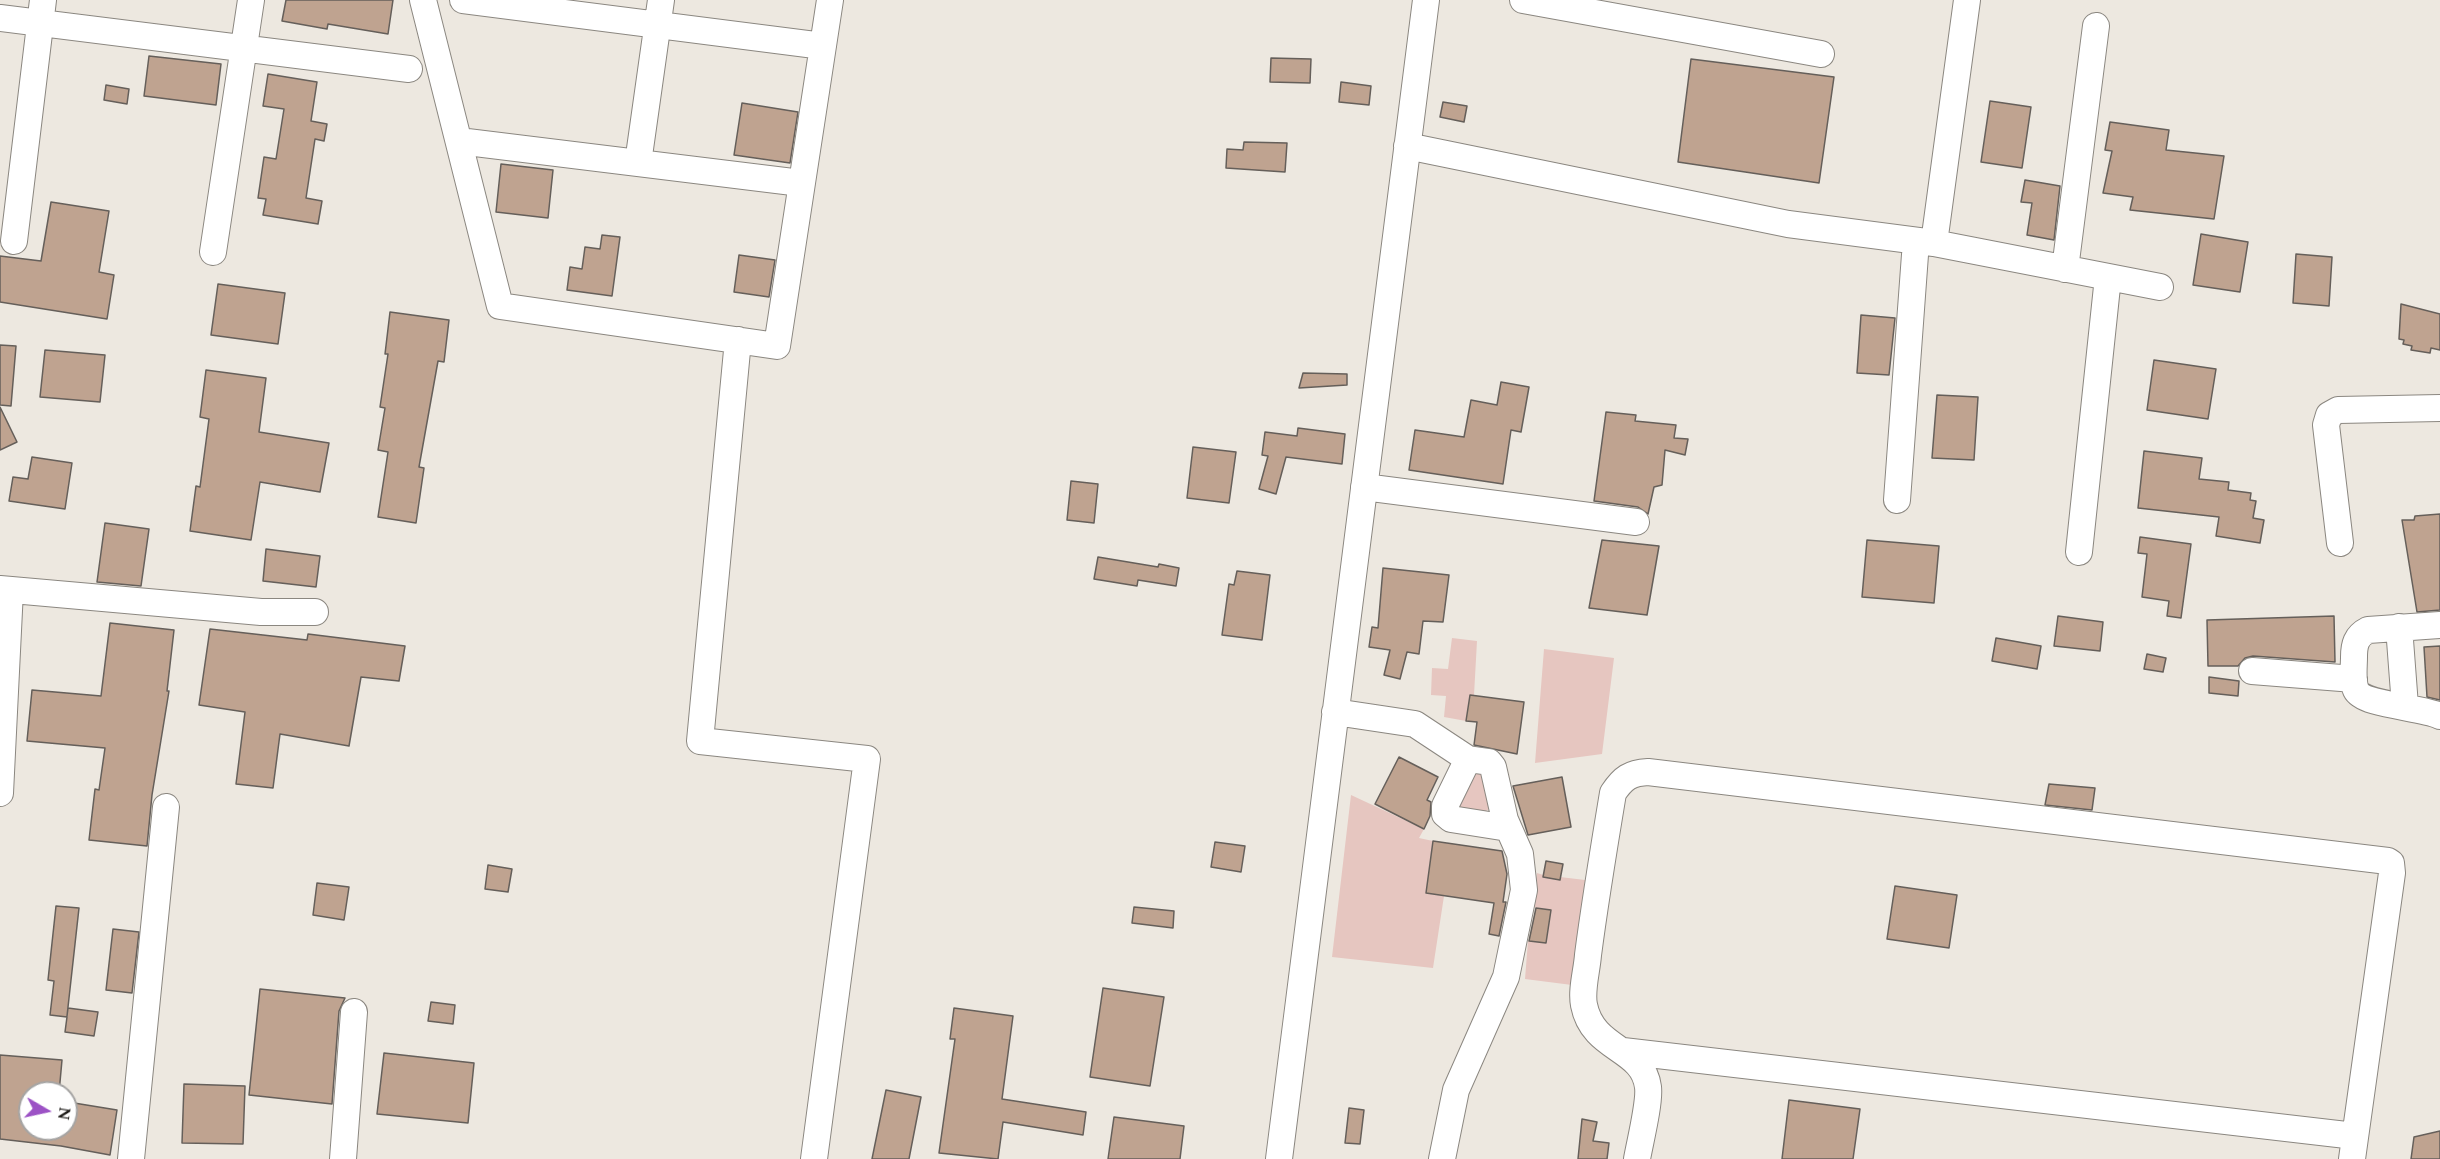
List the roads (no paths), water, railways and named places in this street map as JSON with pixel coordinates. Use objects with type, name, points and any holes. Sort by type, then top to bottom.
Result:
[{"type":"street","points":[[213,252],[251,0]]},
{"type":"street","points":[[423,0],[500,306],[777,346],[830,0]]},
{"type":"street","points":[[463,0],[659,12],[823,46]]},
{"type":"street","points":[[1279,1159],[1426,0]]},
{"type":"street","points":[[1523,0],[1821,54]]},
{"type":"street","points":[[1897,500],[1925,242],[1967,0]]},
{"type":"street","points":[[14,241],[42,12]]},
{"type":"street","points":[[0,18],[42,12],[245,49],[409,69]]},
{"type":"street","points":[[638,163],[659,12]]},
{"type":"street","points":[[2065,269],[2096,26]]},
{"type":"street","points":[[459,141],[801,183]]},
{"type":"street","points":[[1407,146],[1788,224],[1925,242],[2160,287]]},
{"type":"street","points":[[2079,552],[2108,277]]},
{"type":"street","points":[[738,340],[700,741],[867,759],[814,1159]]},
{"type":"street","points":[[2340,543],[2326,425],[2329,415],[2338,410],[2440,408]]},
{"type":"street","points":[[1364,486],[1636,522]]},
{"type":"street","points":[[0,793],[5,590],[261,612],[315,612]]},
{"type":"street","points":[[2440,625],[2373,629],[2360,636],[2354,647],[2356,691],[2364,698],[2440,716]]},
{"type":"street","points":[[2399,627],[2405,706]]},
{"type":"street","points":[[2252,671],[2354,680]]},
{"type":"street","points":[[1335,712],[1415,724],[1468,759],[1489,762],[1493,767],[1508,828],[1520,854],[1524,890],[1506,977],[1456,1090],[1442,1159]]},
{"type":"street","points":[[1468,759],[1445,806],[1445,814],[1450,819],[1508,828]]},
{"type":"street","points":[[1623,1051],[2354,1147],[2392,867],[2388,861],[1633,772],[1622,779],[1613,793],[1596,892],[1583,1002],[1588,1021],[1605,1042],[1623,1051],[1642,1068],[1649,1088],[1637,1159]]},
{"type":"street","points":[[131,1159],[166,807]]},
{"type":"street","points":[[343,1159],[354,1012]]}]
